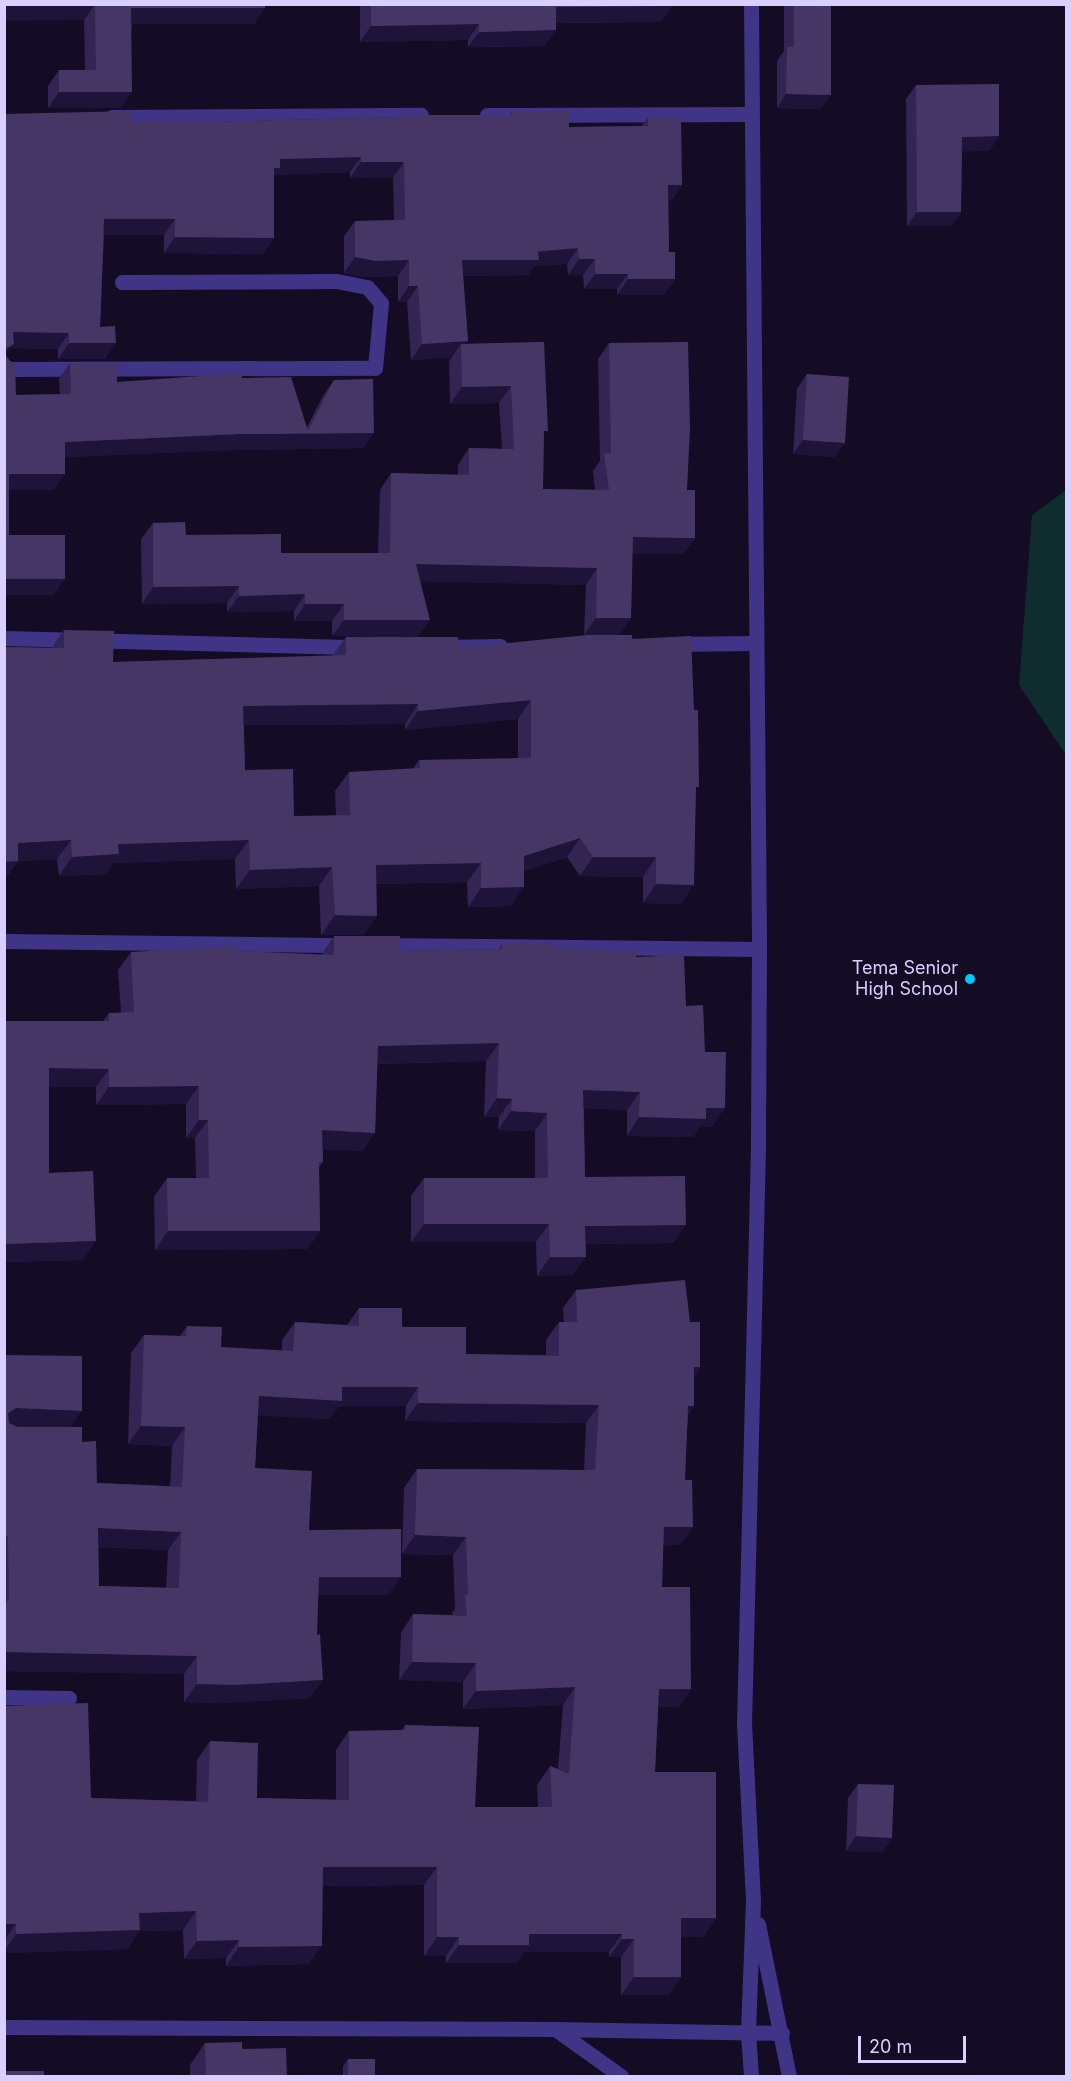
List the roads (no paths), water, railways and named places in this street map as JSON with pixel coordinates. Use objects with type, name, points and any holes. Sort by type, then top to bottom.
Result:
[{"type":"street","points":[[751,4],[759,949],[757,1172],[744,1724],[753,1901],[748,2033],[752,2076]]},
{"type":"street","points":[[470,115],[751,114]]},
{"type":"street","points":[[92,117],[436,115]]},
{"type":"street","points":[[4,369],[375,368],[381,303],[367,287],[336,281],[122,282]]},
{"type":"street","points":[[4,638],[377,647]]},
{"type":"street","points":[[661,644],[755,643]]},
{"type":"street","points":[[424,647],[519,646]]},
{"type":"street","points":[[4,941],[759,949]]},
{"type":"street","points":[[4,1697],[69,1698]]},
{"type":"street","points":[[753,1901],[782,2033],[789,2076]]},
{"type":"street","points":[[4,2027],[555,2029],[782,2033]]},
{"type":"street","points":[[555,2029],[621,2076]]},
{"type":"place","name":"Tema Senior High School","points":[[970,979]]}]
